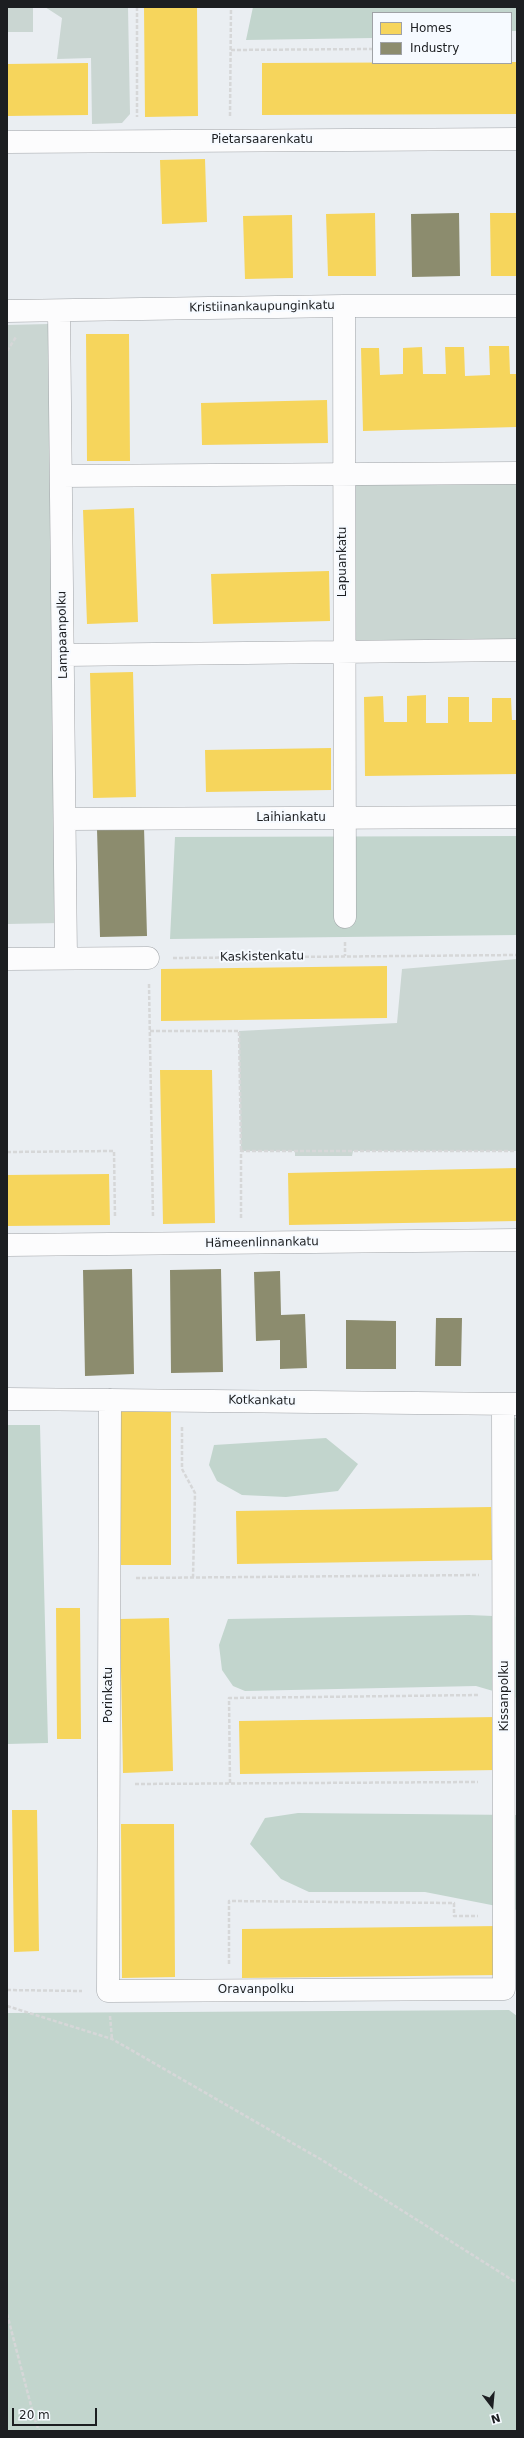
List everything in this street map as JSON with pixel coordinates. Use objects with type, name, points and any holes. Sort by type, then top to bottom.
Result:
[{"type":"street","name":"Pietarsaarenkatu","points":[[7,142],[517,139]]},
{"type":"street","name":"Kristiinankaupunginkatu","points":[[7,311],[344,306],[517,306]]},
{"type":"street","name":"Lapuankatu","points":[[344,306],[343,818],[345,918]]},
{"type":"street","name":"Lampaanpolku","points":[[59,311],[66,819],[66,958]]},
{"type":"street","points":[[61,476],[517,473]]},
{"type":"street","points":[[64,655],[517,650]]},
{"type":"street","name":"Laihiankatu","points":[[66,819],[517,817]]},
{"type":"street","points":[[7,959],[148,958]]},
{"type":"street","name":"Hämeenlinnankatu","points":[[7,1245],[517,1240]]},
{"type":"street","name":"Kotkankatu","points":[[7,1399],[510,1404]]},
{"type":"street","name":"Porinkatu","points":[[108,1991],[110,1400]]},
{"type":"street","name":"Kissanpolku","points":[[504,1988],[505,1575],[510,1404]]},
{"type":"street","name":"Oravanpolku","points":[[108,1991],[504,1988]]},
{"type":"path","points":[[137,7],[137,141]]},
{"type":"path","points":[[230,140],[231,7]]},
{"type":"path","points":[[231,50],[372,49]]},
{"type":"path","name":"Kaskistenkatu","points":[[148,958],[517,955]]},
{"type":"path","points":[[148,958],[153,1244]]},
{"type":"path","points":[[150,1031],[239,1032],[241,1243]]},
{"type":"path","points":[[7,1152],[114,1151],[116,1244]]},
{"type":"path","points":[[241,1151],[517,1151]]},
{"type":"path","points":[[182,1400],[182,1469],[195,1493],[193,1577]]},
{"type":"path","points":[[109,1578],[505,1575]]},
{"type":"path","points":[[230,1783],[229,1698],[505,1695]]},
{"type":"path","points":[[108,1784],[504,1782]]},
{"type":"path","points":[[230,1990],[229,1901],[454,1903],[454,1916],[504,1917]]},
{"type":"path","points":[[7,1990],[108,1991]]},
{"type":"path","points":[[7,2006],[112,2039],[322,2160],[517,2283]]},
{"type":"path","points":[[7,2314],[39,2431]]},
{"type":"shaded area","points":[[7,7],[33,7],[33,32],[7,32]]},
{"type":"shaded area","points":[[45,7],[128,7],[130,114],[122,123],[92,124],[91,58],[57,59],[62,18]]},
{"type":"shaded area","points":[[49,324],[60,923],[7,924],[7,325]]},
{"type":"shaded area","points":[[517,473],[517,650],[343,652],[343,474]]},
{"type":"shaded area","points":[[517,959],[517,1151],[353,1151],[352,1156],[295,1156],[295,1151],[241,1151],[239,1031],[397,1023],[402,969]]},
{"type":"shaded area","points":[[510,1418],[517,1418],[517,1797]]},
{"type":"green space","points":[[253,7],[517,7],[517,31],[512,31],[512,12],[372,12],[372,38],[246,40]]},
{"type":"green space","points":[[517,836],[517,935],[170,939],[175,837]]},
{"type":"green space","points":[[7,1425],[40,1425],[48,1743],[7,1744]]},
{"type":"green space","points":[[326,1438],[358,1464],[338,1491],[286,1497],[242,1495],[217,1481],[209,1465],[214,1445]]},
{"type":"green space","points":[[469,1615],[517,1617],[517,1698],[476,1686],[245,1691],[233,1686],[222,1670],[219,1645],[228,1619]]},
{"type":"green space","points":[[298,1813],[517,1815],[517,1910],[425,1892],[309,1892],[281,1879],[250,1844],[265,1818]]},
{"type":"green space","points":[[509,2010],[517,2016],[517,2431],[7,2431],[7,2013]]},
{"type":"building: Homes","points":[[144,7],[197,7],[198,116],[145,117]]},
{"type":"building: Homes","points":[[512,62],[517,62],[517,114],[262,115],[262,63],[512,64]]},
{"type":"building: Homes","points":[[88,63],[88,115],[7,116],[7,64]]},
{"type":"building: Homes","points":[[205,159],[207,222],[162,224],[160,160]]},
{"type":"building: Homes","points":[[375,213],[376,276],[328,276],[326,214]]},
{"type":"building: Homes","points":[[490,213],[517,213],[517,276],[491,276]]},
{"type":"building: Homes","points":[[292,215],[293,278],[245,279],[243,216]]},
{"type":"building: Homes","points":[[86,334],[129,334],[130,461],[87,461]]},
{"type":"building: Homes","points":[[489,346],[509,346],[510,374],[517,374],[517,427],[363,431],[361,348],[379,348],[380,375],[403,374],[403,348],[422,347],[423,374],[446,374],[445,347],[464,347],[465,376],[490,375]]},
{"type":"building: Homes","points":[[327,400],[328,443],[202,445],[201,403]]},
{"type":"building: Homes","points":[[134,508],[138,622],[87,624],[83,510]]},
{"type":"building: Homes","points":[[329,571],[330,621],[213,624],[211,574]]},
{"type":"building: Homes","points":[[133,672],[136,797],[93,798],[90,673]]},
{"type":"building: Homes","points":[[426,695],[426,723],[448,723],[448,697],[469,697],[469,722],[492,722],[492,698],[511,698],[512,720],[517,720],[517,774],[365,776],[364,697],[383,696],[384,722],[407,722],[407,696]]},
{"type":"building: Homes","points":[[331,748],[331,790],[206,792],[205,750]]},
{"type":"building: Homes","points":[[387,966],[387,1018],[161,1021],[161,969]]},
{"type":"building: Homes","points":[[160,1070],[212,1070],[215,1223],[163,1224]]},
{"type":"building: Homes","points":[[517,1168],[517,1221],[289,1225],[288,1173]]},
{"type":"building: Homes","points":[[109,1174],[110,1225],[7,1226],[7,1175]]},
{"type":"building: Homes","points":[[120,1408],[171,1408],[171,1565],[120,1565]]},
{"type":"building: Homes","points":[[491,1507],[492,1560],[237,1564],[236,1511]]},
{"type":"building: Homes","points":[[56,1608],[80,1608],[81,1739],[57,1739]]},
{"type":"building: Homes","points":[[169,1618],[173,1771],[123,1773],[120,1619]]},
{"type":"building: Homes","points":[[496,1717],[497,1770],[240,1774],[239,1721]]},
{"type":"building: Homes","points":[[12,1810],[37,1810],[39,1951],[14,1952]]},
{"type":"building: Homes","points":[[121,1824],[174,1824],[175,1977],[122,1978]]},
{"type":"building: Homes","points":[[499,1926],[500,1975],[242,1978],[242,1929]]},
{"type":"building: Industry","points":[[459,213],[460,276],[412,277],[411,214]]},
{"type":"building: Industry","points":[[144,827],[147,936],[100,937],[97,829]]},
{"type":"building: Industry","points":[[132,1269],[134,1374],[85,1376],[83,1270]]},
{"type":"building: Industry","points":[[221,1269],[223,1372],[171,1373],[170,1270]]},
{"type":"building: Industry","points":[[280,1271],[281,1315],[305,1314],[307,1368],[280,1369],[280,1340],[256,1341],[254,1272]]},
{"type":"building: Industry","points":[[436,1318],[462,1318],[461,1366],[435,1366]]},
{"type":"building: Industry","points":[[346,1320],[396,1321],[396,1369],[346,1369]]}]
